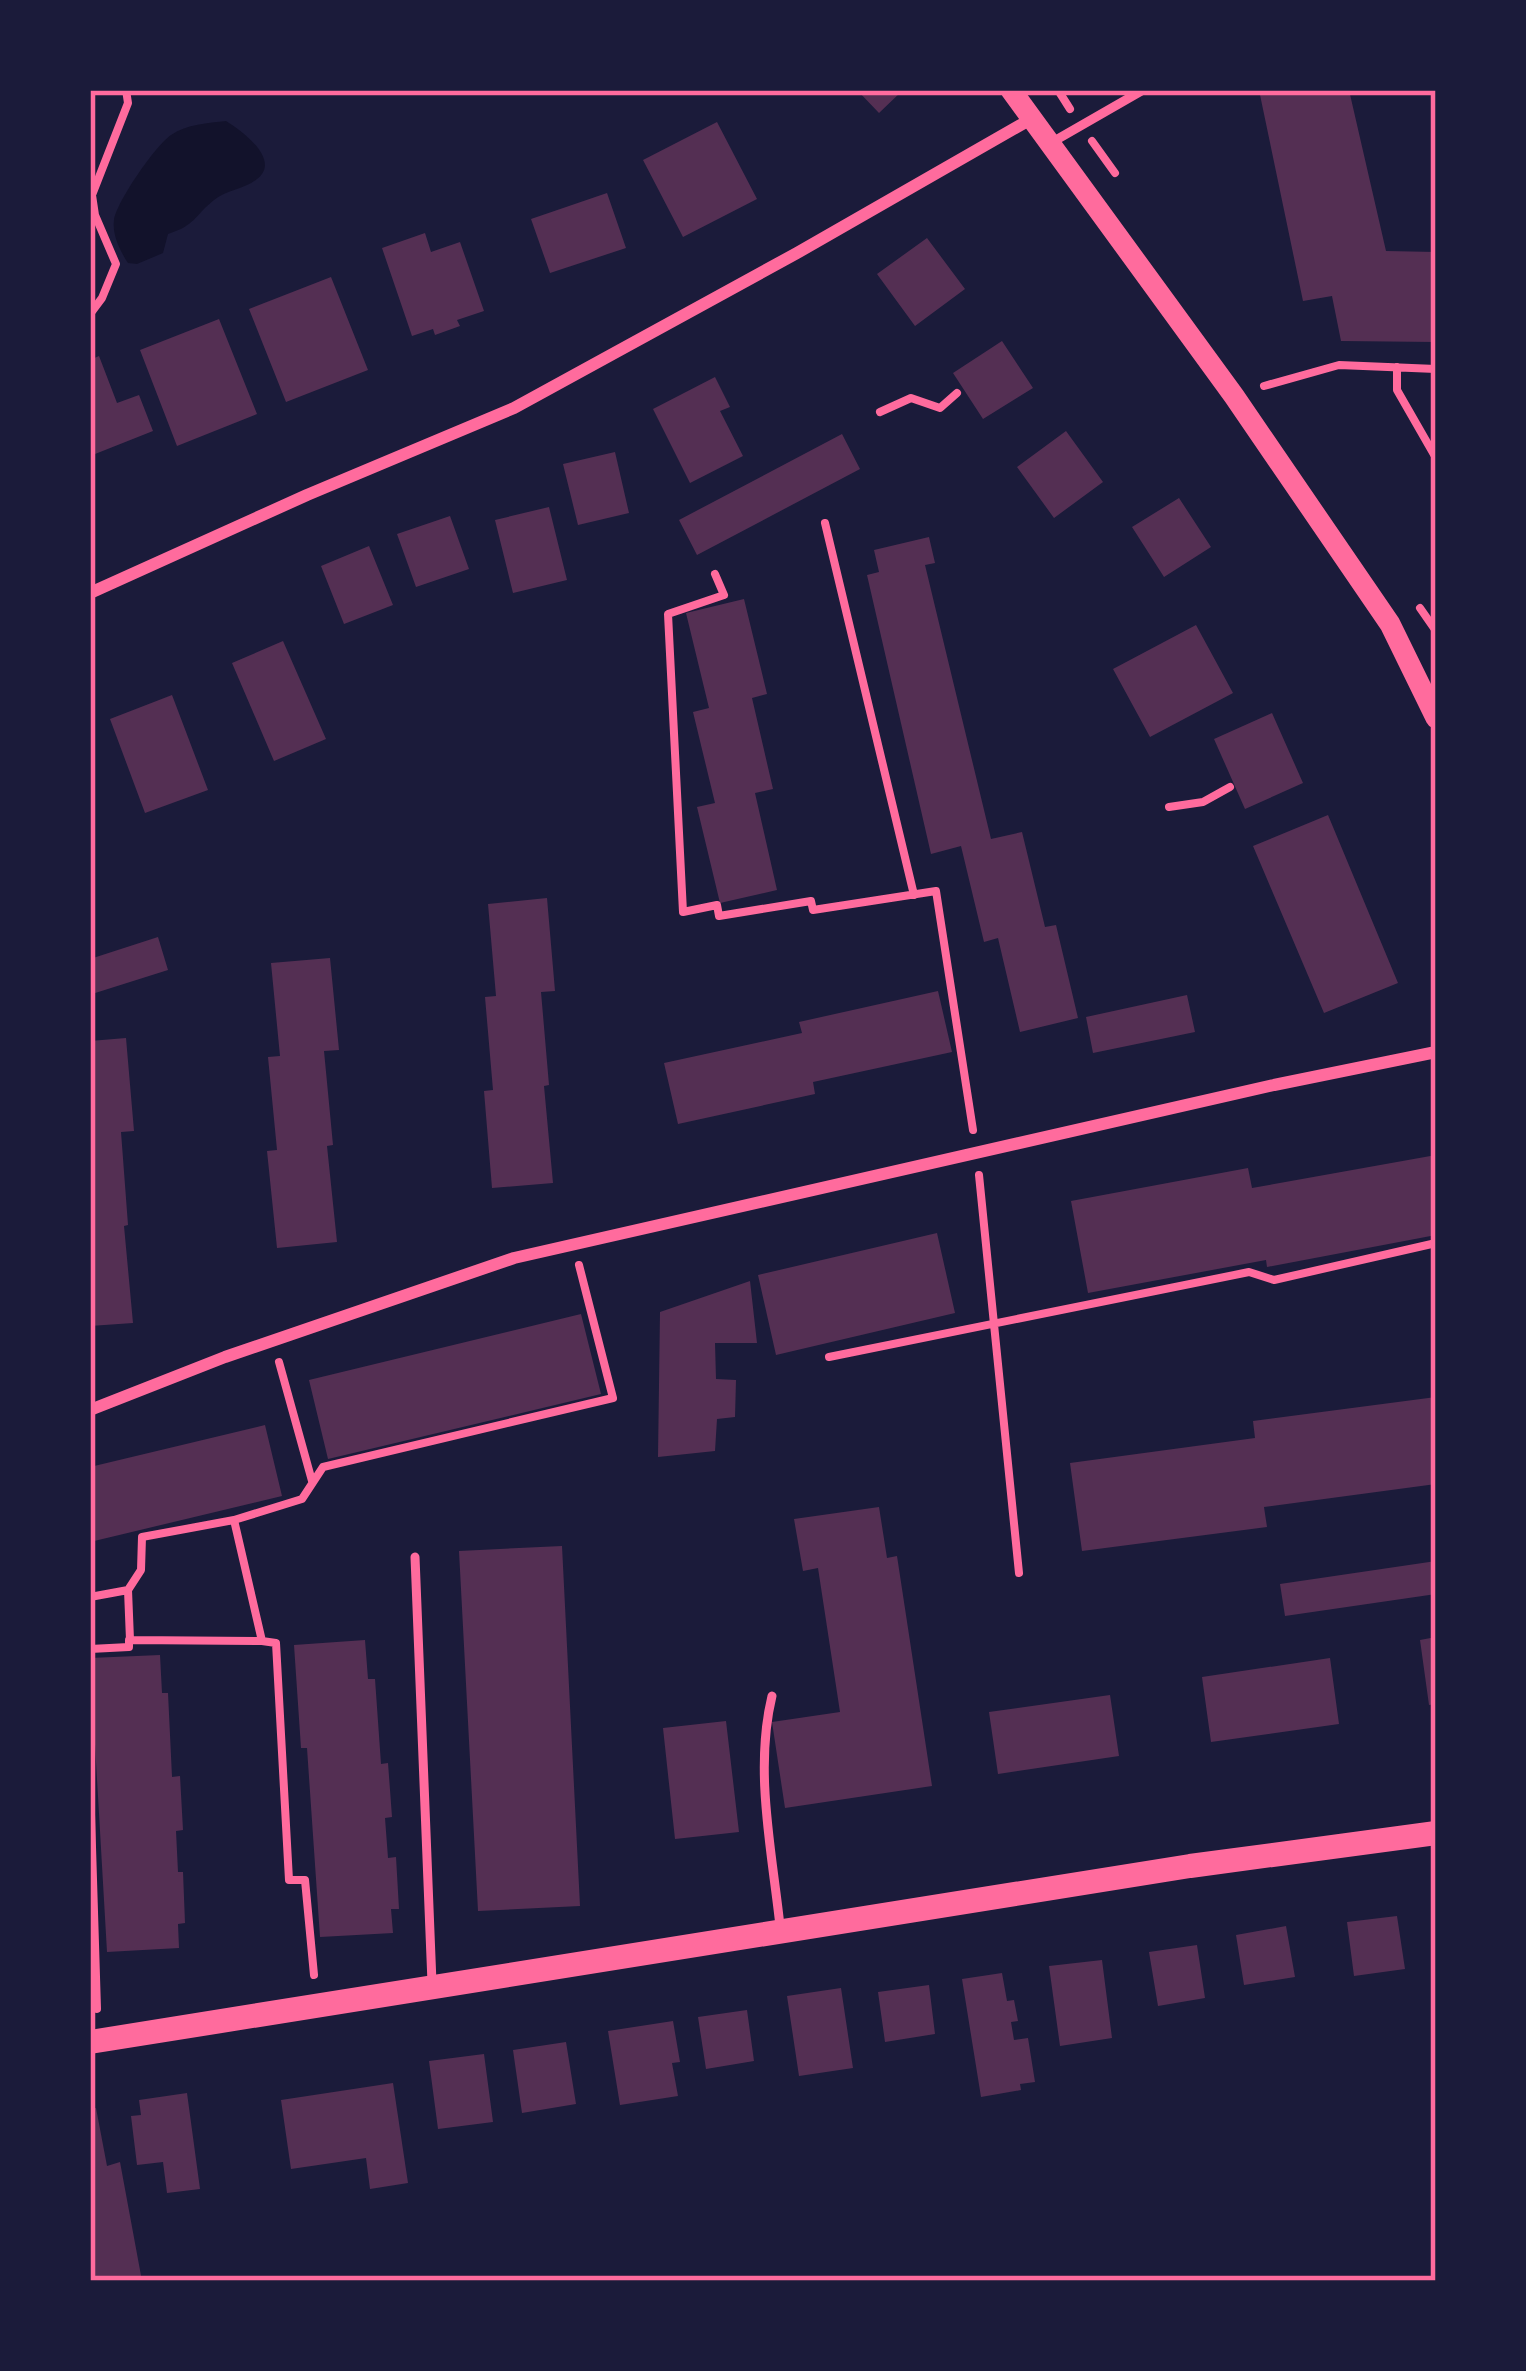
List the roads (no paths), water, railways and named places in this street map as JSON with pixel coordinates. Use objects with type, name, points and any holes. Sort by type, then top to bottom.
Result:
[{"type":"main road","points":[[94,2042],[1211,1862],[1436,1833]]},
{"type":"street","points":[[1011,90],[1234,396],[1390,624],[1436,718]]},
{"type":"street","points":[[90,593],[514,408],[797,254],[1031,119]]},
{"type":"street","points":[[90,1410],[514,1258],[1436,1052]]},
{"type":"lane","points":[[1049,144],[1142,90]]},
{"type":"lane","points":[[415,1557],[432,1989]]},
{"type":"lane","points":[[772,1696],[765,1726],[764,1770],[781,1931]]}]
